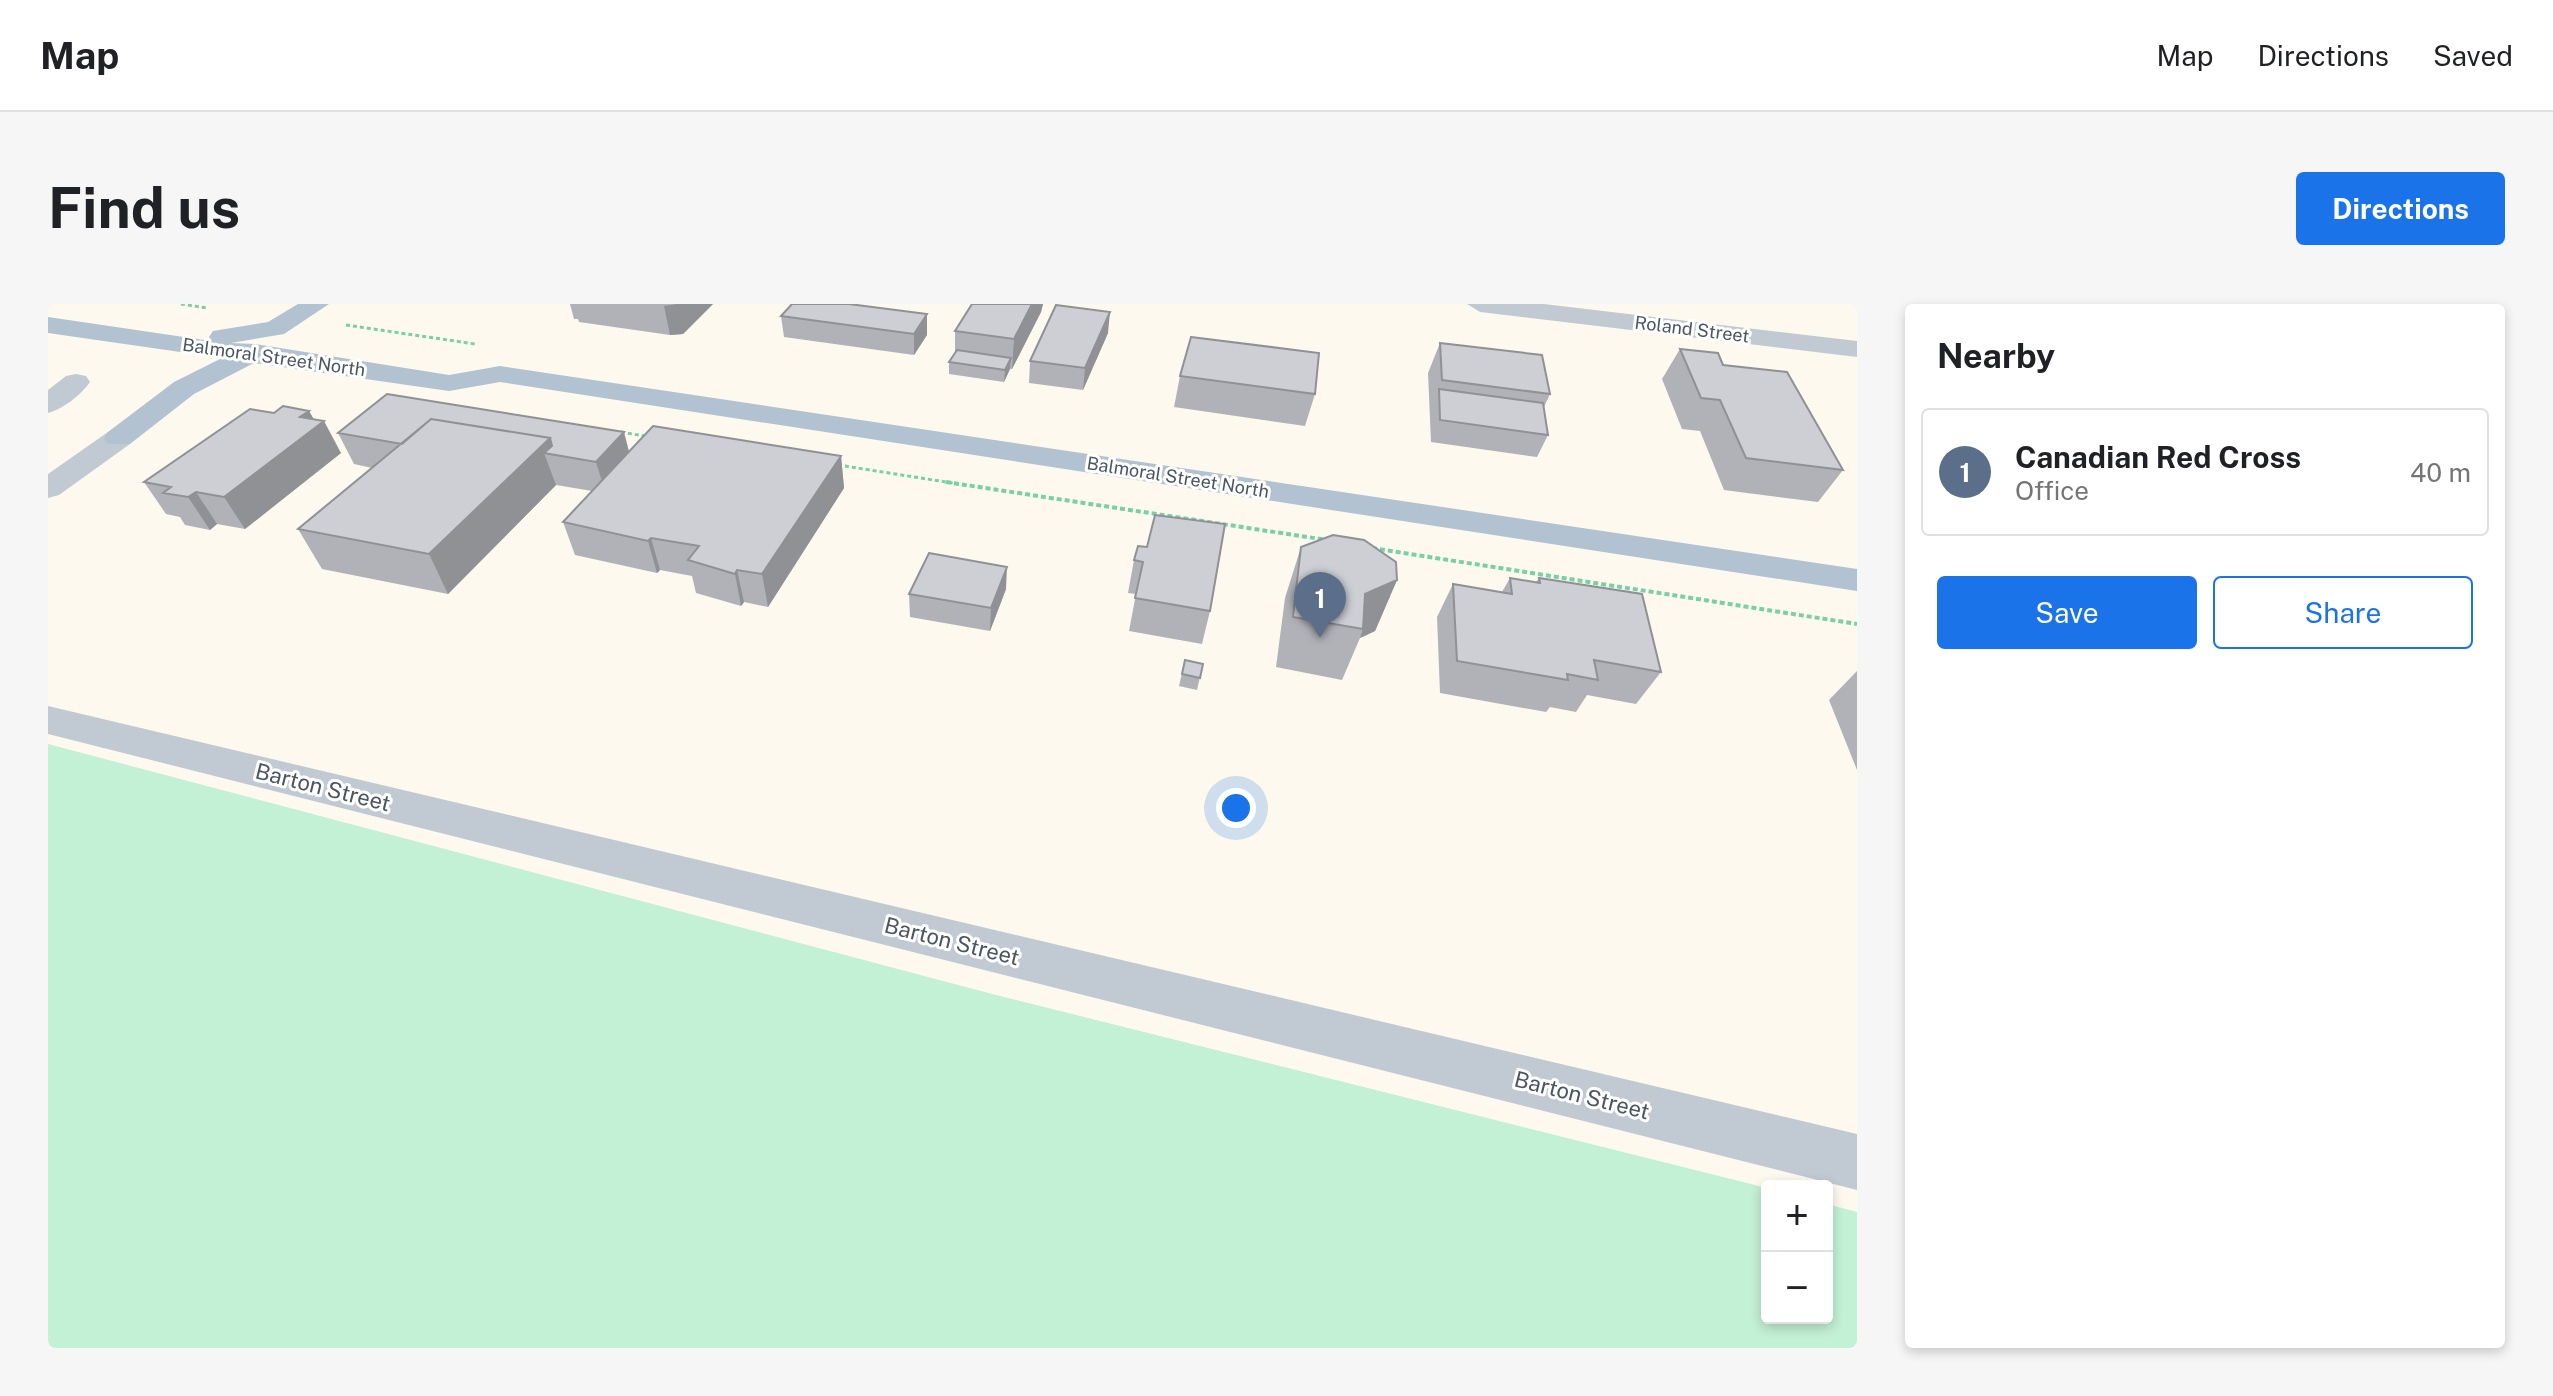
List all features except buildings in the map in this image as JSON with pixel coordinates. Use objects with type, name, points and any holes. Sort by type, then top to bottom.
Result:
[{"type":"main road","name":"Balmoral Street North","points":[[288,304],[241,316],[209,319],[322,336]]},
{"type":"main road","points":[[48,324],[198,338],[275,329],[316,304]]},
{"type":"main road","name":"Balmoral Street North","points":[[48,324],[449,383],[500,374],[1857,580]]},
{"type":"main road","points":[[119,438],[184,388],[250,353],[304,347],[500,374]]},
{"type":"main road","name":"Balmoral Street North","points":[[448,356],[479,361],[500,374]]},
{"type":"main road","points":[[119,438],[251,381],[333,365]]},
{"type":"street","name":"Roland Street","points":[[1480,304],[1857,349]]},
{"type":"street","points":[[48,404],[76,382]]},
{"type":"street","points":[[48,488],[119,438]]},
{"type":"street","points":[[48,462],[89,459]]},
{"type":"street","name":"Barton Street","points":[[48,720],[1857,1162]]},
{"type":"path","points":[[613,431],[660,438]]},
{"type":"path","points":[[834,464],[1338,542]]},
{"type":"path","points":[[1370,547],[1857,624]]},
{"type":"shaded area","points":[[48,304],[1857,304],[1857,1212],[1833,1206],[1833,1180],[1761,1180],[1761,1186],[992,994],[48,744]]},
{"type":"green space","points":[[48,744],[992,994],[1761,1186],[1761,1324],[1833,1324],[1833,1206],[1857,1212],[1857,1348],[48,1348]]},
{"type":"place","name":"Canadian Red Cross","points":[[1320,638]]}]
